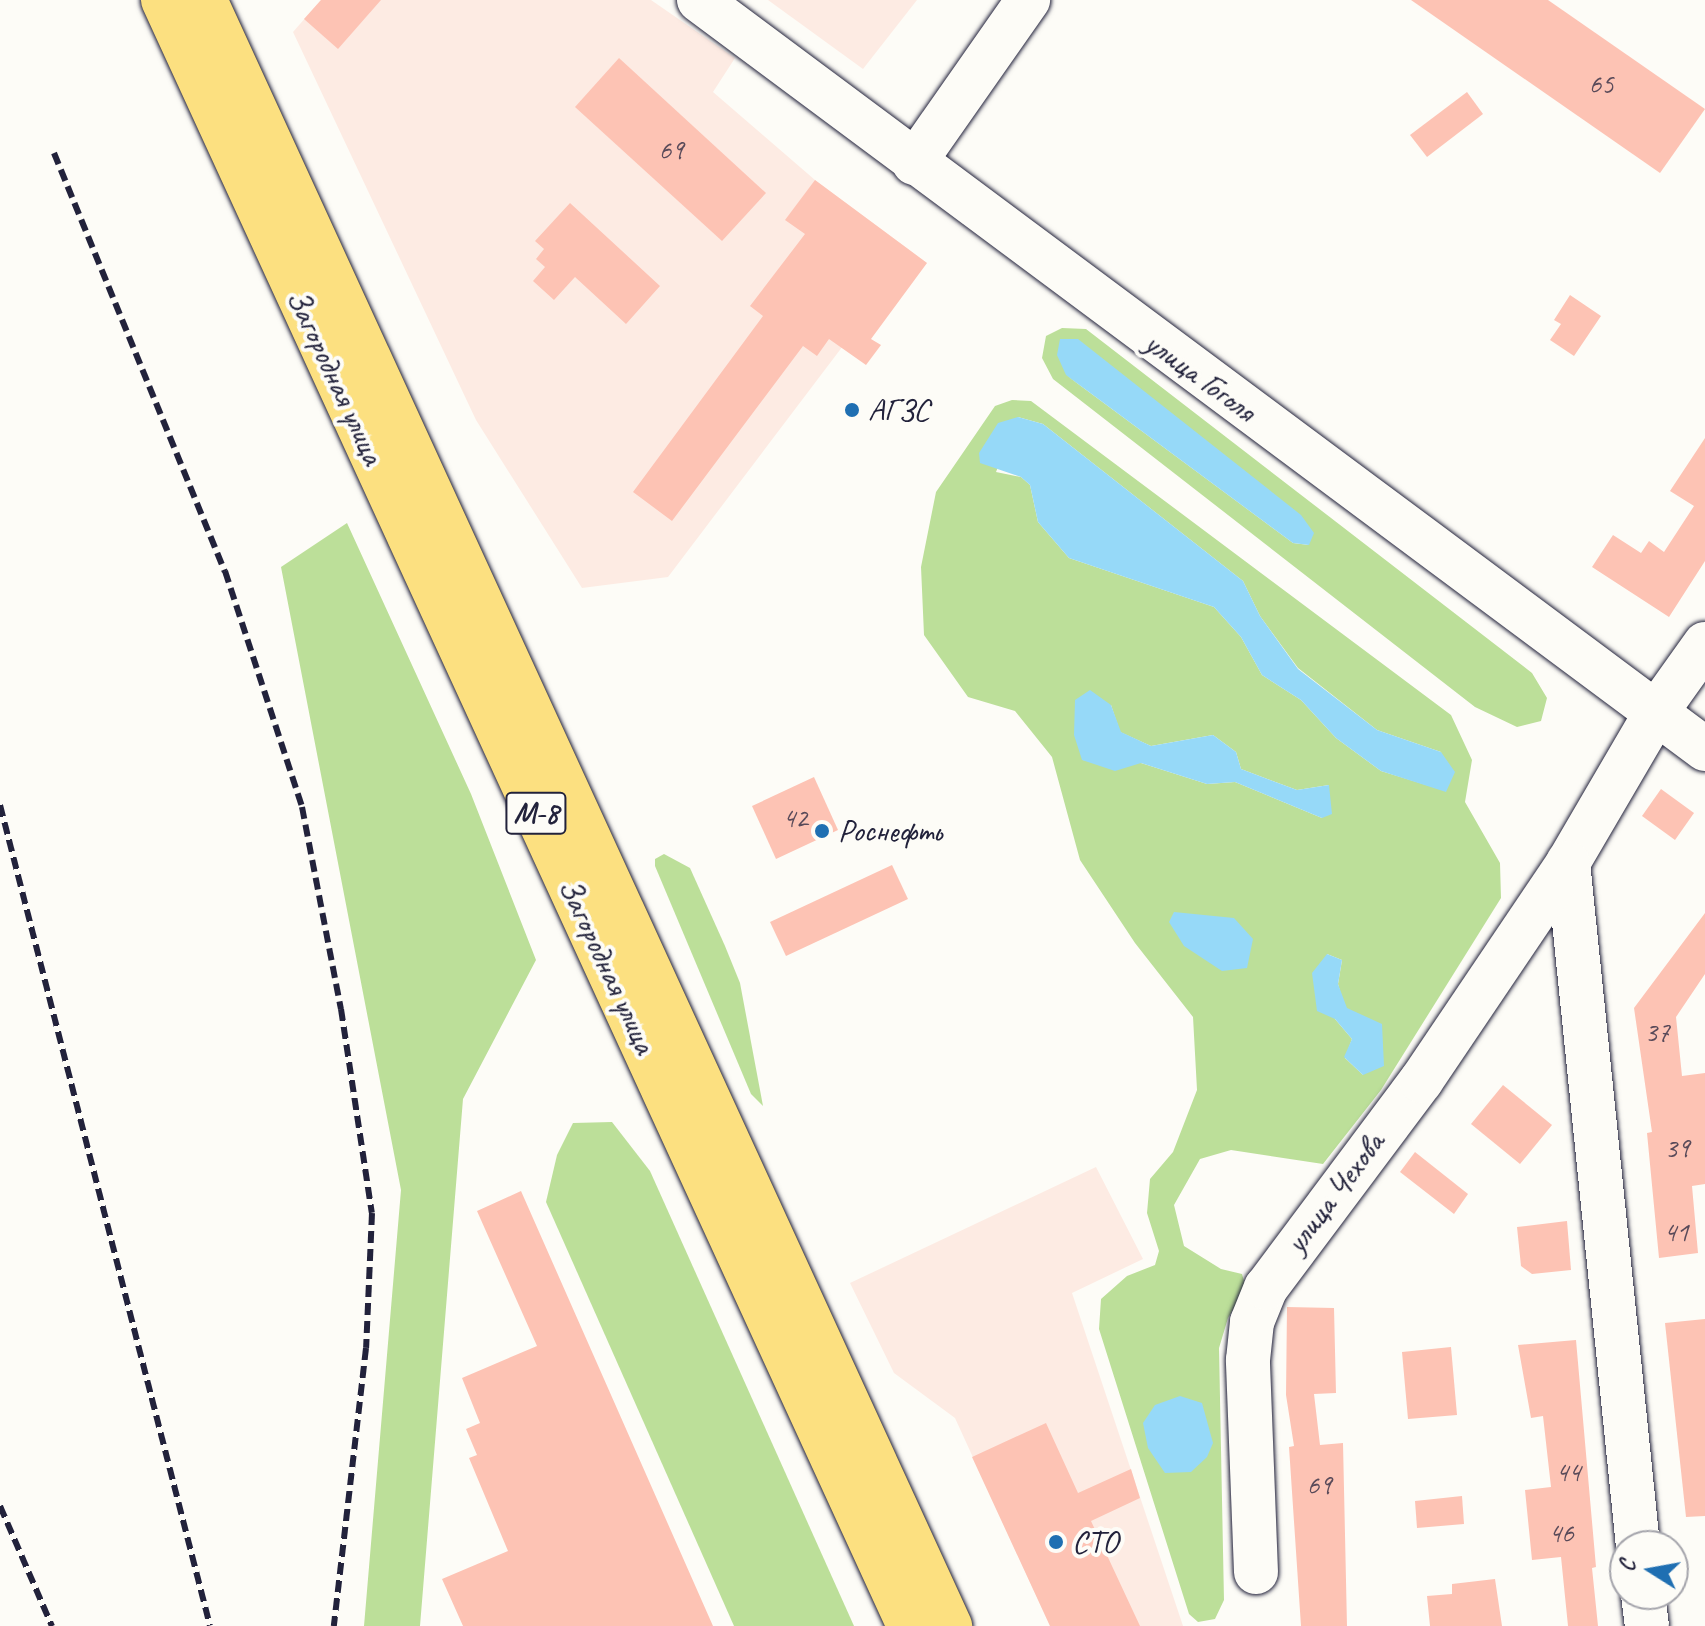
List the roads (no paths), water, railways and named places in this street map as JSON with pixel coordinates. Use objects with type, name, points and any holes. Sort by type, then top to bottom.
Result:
[{"type":"highway","name":"Загородная улица","points":[[163,0],[909,1626]]},
{"type":"highway","name":"Загородная улица","points":[[205,0],[950,1626]]},
{"type":"street","name":"улица Гоголя","points":[[699,0],[1705,749]]},
{"type":"street","points":[[914,163],[1028,0]]},
{"type":"street","name":"улица Чехова","points":[[1256,1572],[1248,1360],[1252,1322],[1266,1288],[1421,1081],[1568,863],[1655,714],[1705,644]]},
{"type":"street","points":[[1568,863],[1636,1530]]},
{"type":"water","points":[[1060,339],[1078,339],[1301,515],[1314,533],[1309,545],[1293,543],[1066,375],[1057,355]]},
{"type":"water","points":[[1018,417],[1043,424],[1243,581],[1260,616],[1298,669],[1377,730],[1441,752],[1455,772],[1446,792],[1381,771],[1336,738],[1301,700],[1262,675],[1241,637],[1214,607],[1069,558],[1038,522],[1030,485],[1021,477],[980,463],[979,453],[998,423]]},
{"type":"water","points":[[1090,690],[1111,705],[1121,732],[1151,746],[1213,735],[1236,752],[1241,769],[1297,790],[1329,785],[1332,814],[1322,818],[1235,782],[1207,784],[1141,763],[1115,771],[1082,760],[1074,735],[1075,700]]},
{"type":"water","points":[[1174,912],[1234,918],[1253,939],[1247,968],[1222,971],[1184,946],[1169,922]]},
{"type":"water","points":[[1327,954],[1342,960],[1338,984],[1347,1008],[1382,1024],[1384,1066],[1363,1075],[1344,1057],[1352,1039],[1335,1019],[1317,1011],[1312,973]]},
{"type":"water","points":[[1180,1396],[1202,1403],[1213,1443],[1207,1457],[1191,1472],[1165,1473],[1148,1448],[1143,1423],[1155,1405]]},
{"type":"railway","points":[[54,153],[225,571],[302,807],[341,1009],[372,1213],[366,1348],[334,1626]]},
{"type":"railway","points":[[0,805],[210,1626]]},
{"type":"railway","points":[[0,1506],[52,1626]]},
{"type":"place","name":"АГЗС","points":[[852,410]]},
{"type":"place","name":"Роснефть","points":[[822,831]]},
{"type":"place","name":"СТО","points":[[1056,1542]]}]
